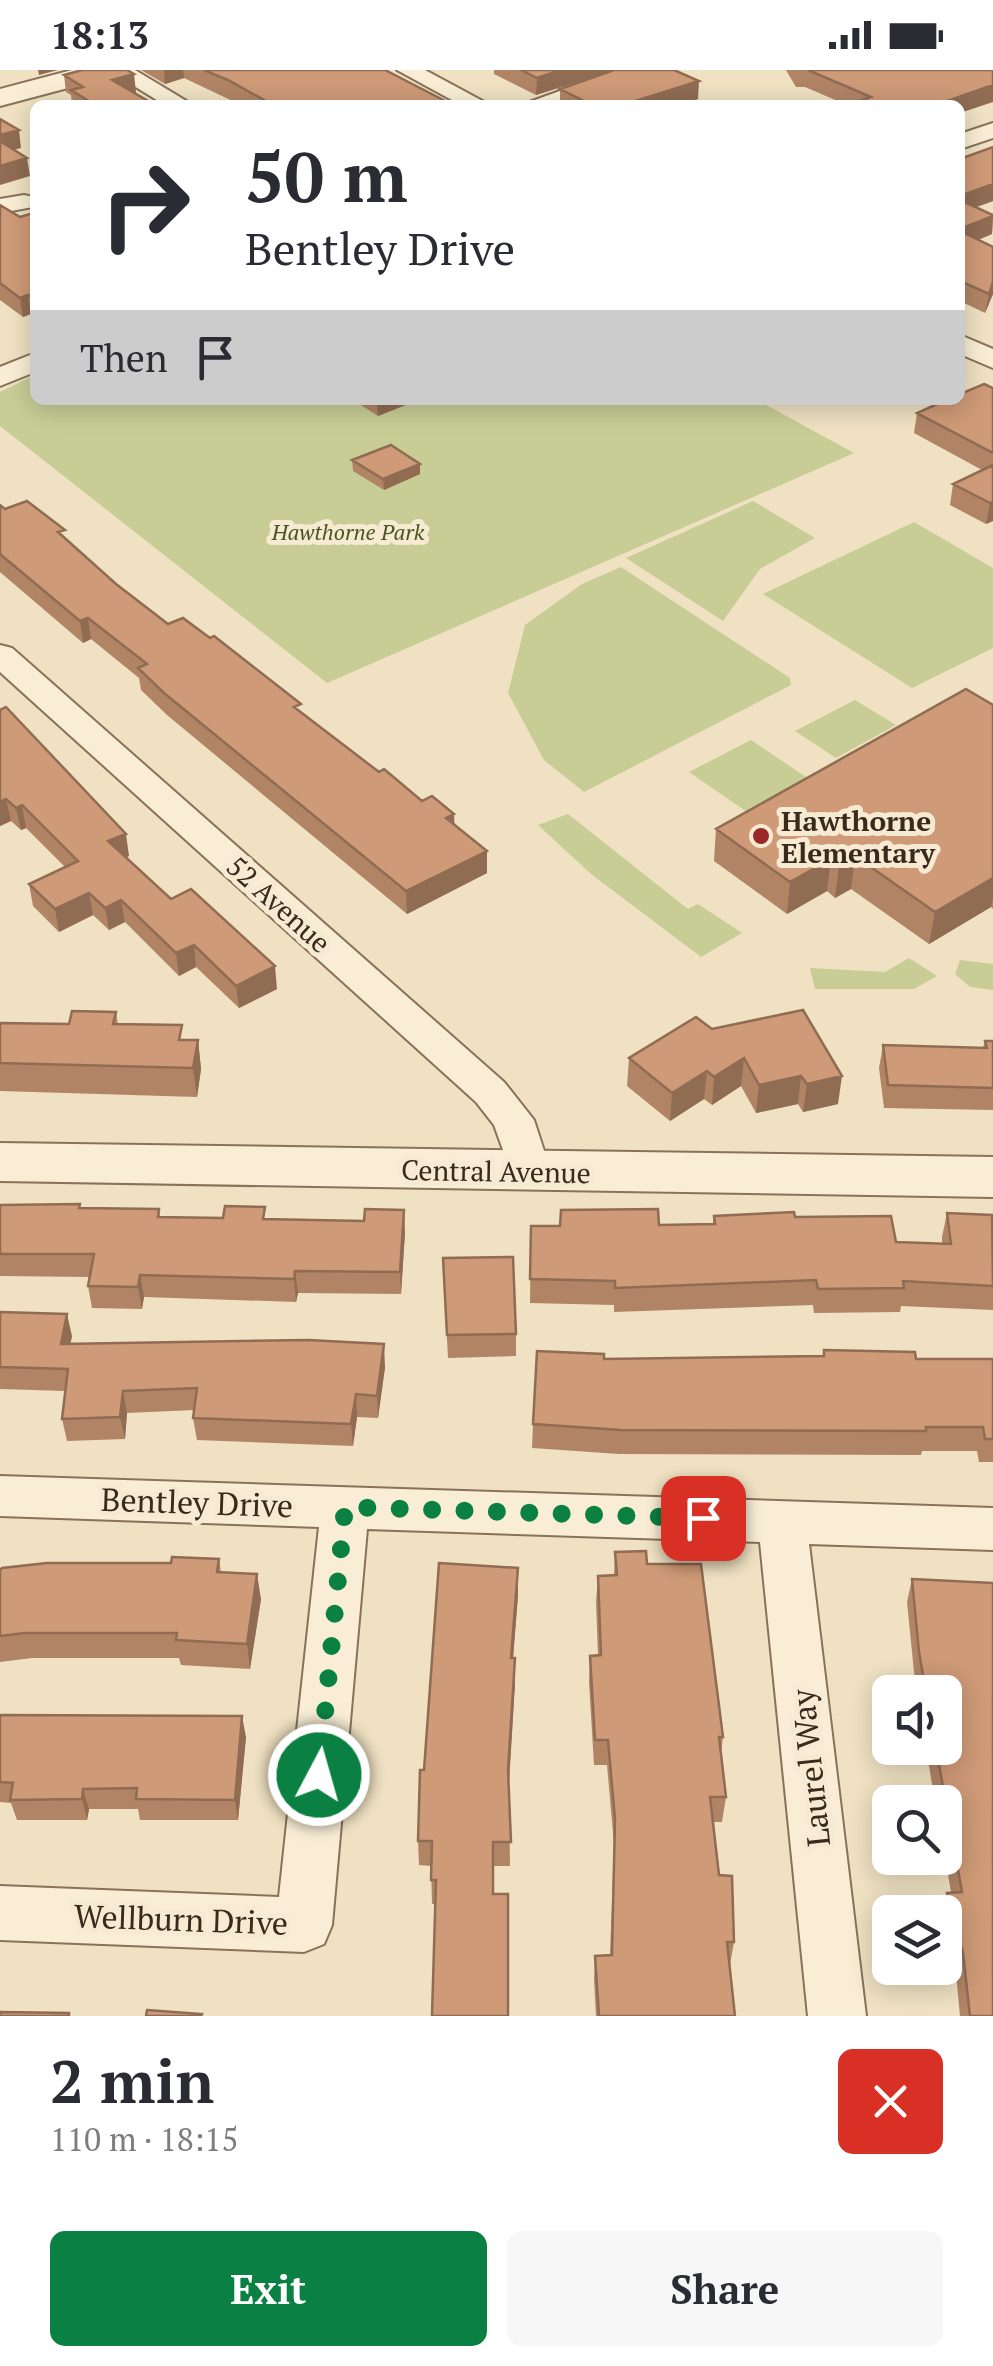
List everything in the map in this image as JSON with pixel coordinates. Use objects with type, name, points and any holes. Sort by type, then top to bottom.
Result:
[{"type":"street","points":[[0,98],[103,70]]},
{"type":"street","points":[[118,70],[173,100]]},
{"type":"street","points":[[408,70],[469,100]]},
{"type":"street","points":[[547,100],[640,70]]},
{"type":"street","points":[[965,140],[993,130]]},
{"type":"street","points":[[0,342],[30,361]]},
{"type":"street","points":[[965,346],[993,360]]},
{"type":"street","points":[[0,378],[30,363]]},
{"type":"street","name":"52 Avenue","points":[[2,661],[490,1092],[513,1120],[530,1172]]},
{"type":"street","name":"Central Avenue","points":[[0,1162],[993,1178]]},
{"type":"street","name":"Bentley Drive","points":[[0,1496],[993,1529]]},
{"type":"street","name":"Wellburn Drive","points":[[0,1912],[304,1925],[345,1507]]},
{"type":"street","name":"Laurel Way","points":[[782,1520],[837,2016]]},
{"type":"green space","name":"Hawthorne Park","points":[[30,377],[30,405],[766,405],[854,453],[327,683],[0,426],[0,392]]},
{"type":"green space","points":[[753,501],[815,538],[760,569],[723,621],[626,558]]},
{"type":"green space","points":[[914,522],[993,568],[993,648],[912,688],[763,594]]},
{"type":"green space","points":[[621,567],[790,678],[791,685],[584,792],[544,760],[508,693],[525,625],[582,584]]},
{"type":"green space","points":[[855,700],[896,725],[836,758],[795,731]]},
{"type":"green space","points":[[751,740],[815,783],[753,816],[689,772]]},
{"type":"green space","points":[[568,814],[688,909],[698,904],[742,933],[701,957],[591,874],[538,825]]},
{"type":"green space","points":[[909,958],[937,976],[914,989],[815,989],[810,968],[885,972]]},
{"type":"green space","points":[[960,960],[993,964],[993,990],[970,987],[955,974]]},
{"type":"building","points":[[82,70],[127,70],[134,74],[112,80],[146,100],[87,100],[71,90],[83,87],[64,75]]},
{"type":"building","points":[[204,70],[385,70],[443,100],[264,100]]},
{"type":"building","points":[[521,70],[561,70],[537,78]]},
{"type":"building","points":[[614,70],[674,70],[699,81],[639,100],[582,100],[560,89]]},
{"type":"building","points":[[808,70],[993,70],[993,85],[950,100],[863,100],[871,97]]},
{"type":"building","points":[[0,119],[19,130],[0,135]]},
{"type":"building","points":[[0,141],[27,158],[0,166]]},
{"type":"building","points":[[993,147],[993,184],[965,194],[965,157]]},
{"type":"building","points":[[965,202],[993,215],[965,227]]},
{"type":"building","points":[[0,205],[20,217],[30,214],[30,296],[20,298],[0,283]]},
{"type":"building","points":[[965,233],[993,247],[989,294],[965,283]]},
{"type":"building","points":[[984,384],[993,388],[993,453],[917,413],[935,405],[965,405],[965,392]]},
{"type":"building","points":[[391,445],[420,464],[383,479],[352,460]]},
{"type":"building","points":[[993,465],[993,502],[953,484]]},
{"type":"building","points":[[27,501],[65,530],[58,532],[116,584],[168,624],[183,618],[210,638],[214,636],[301,704],[294,707],[379,772],[384,769],[422,801],[432,796],[454,814],[446,818],[487,851],[406,891],[164,693],[138,668],[147,664],[88,618],[80,621],[0,554],[0,505],[5,509]]},
{"type":"building","points":[[966,689],[993,705],[993,878],[935,912],[855,856],[839,865],[831,859],[790,882],[716,829]]},
{"type":"building","points":[[6,707],[126,834],[108,841],[171,899],[191,889],[275,966],[236,986],[194,945],[176,953],[121,900],[105,908],[89,893],[55,909],[29,884],[78,861],[22,805],[16,808],[6,799],[0,802],[0,710]]},
{"type":"building","points":[[803,1010],[842,1076],[807,1084],[801,1076],[759,1085],[744,1058],[714,1077],[707,1071],[672,1093],[629,1058],[696,1017],[712,1029]]},
{"type":"building","points":[[72,1011],[116,1012],[113,1024],[182,1025],[179,1040],[198,1040],[193,1068],[0,1063],[0,1023],[69,1024]]},
{"type":"building","points":[[985,1041],[993,1041],[993,1088],[888,1085],[883,1045],[987,1048]]},
{"type":"building","points":[[80,1204],[79,1208],[159,1209],[158,1217],[223,1218],[225,1206],[265,1207],[263,1219],[364,1221],[365,1209],[404,1210],[400,1272],[295,1271],[294,1279],[140,1275],[138,1287],[88,1286],[94,1254],[0,1254],[0,1205]]},
{"type":"building","points":[[658,1209],[659,1225],[715,1224],[714,1216],[794,1212],[795,1217],[891,1216],[896,1242],[951,1244],[947,1213],[992,1215],[993,1286],[903,1281],[904,1288],[818,1289],[816,1280],[615,1288],[615,1281],[530,1279],[531,1226],[560,1226],[561,1210]]},
{"type":"building","points":[[513,1257],[516,1334],[447,1335],[443,1258]]},
{"type":"building","points":[[0,1312],[67,1314],[61,1344],[308,1340],[384,1344],[377,1396],[356,1394],[351,1424],[193,1418],[197,1388],[123,1391],[120,1417],[62,1419],[68,1369],[0,1367]]},
{"type":"building","points":[[824,1350],[915,1352],[916,1359],[993,1359],[993,1439],[985,1439],[983,1427],[926,1427],[926,1431],[621,1430],[533,1424],[537,1351],[604,1354],[604,1359],[824,1356]]},
{"type":"building","points":[[646,1551],[647,1564],[701,1564],[723,1737],[719,1737],[726,1797],[710,1797],[719,1875],[732,1876],[734,1942],[727,1942],[735,2016],[599,2016],[595,1956],[612,1955],[615,1819],[608,1740],[595,1740],[590,1656],[601,1655],[598,1576],[617,1575],[615,1552]]},
{"type":"building","points":[[172,1557],[219,1559],[217,1572],[257,1574],[247,1644],[176,1640],[177,1633],[0,1636],[2,1568],[47,1563],[171,1563]]},
{"type":"building","points":[[439,1563],[518,1568],[508,1770],[511,1842],[493,1842],[493,1894],[508,1894],[508,2016],[432,2016],[436,1880],[431,1880],[432,1841],[418,1841],[420,1770],[424,1770]]},
{"type":"building","points":[[912,1579],[993,1583],[993,2016],[970,2016],[962,1949],[962,1895],[947,1893],[962,1892],[959,1875],[962,1875],[962,1785],[943,1785],[939,1765],[962,1765],[962,1675],[923,1675]]},
{"type":"building","points":[[0,1715],[242,1716],[235,1800],[136,1799],[137,1788],[83,1789],[82,1799],[10,1800],[13,1783],[0,1782]]},
{"type":"building","points":[[147,2010],[202,2014],[146,2016]]},
{"type":"building","points":[[0,2012],[69,2013],[69,2016],[0,2016]]},
{"type":"place","name":"Hawthorne Elementary","points":[[761,836]]},
{"type":"route","points":[[319,1775],[345,1507],[703,1518]]}]
